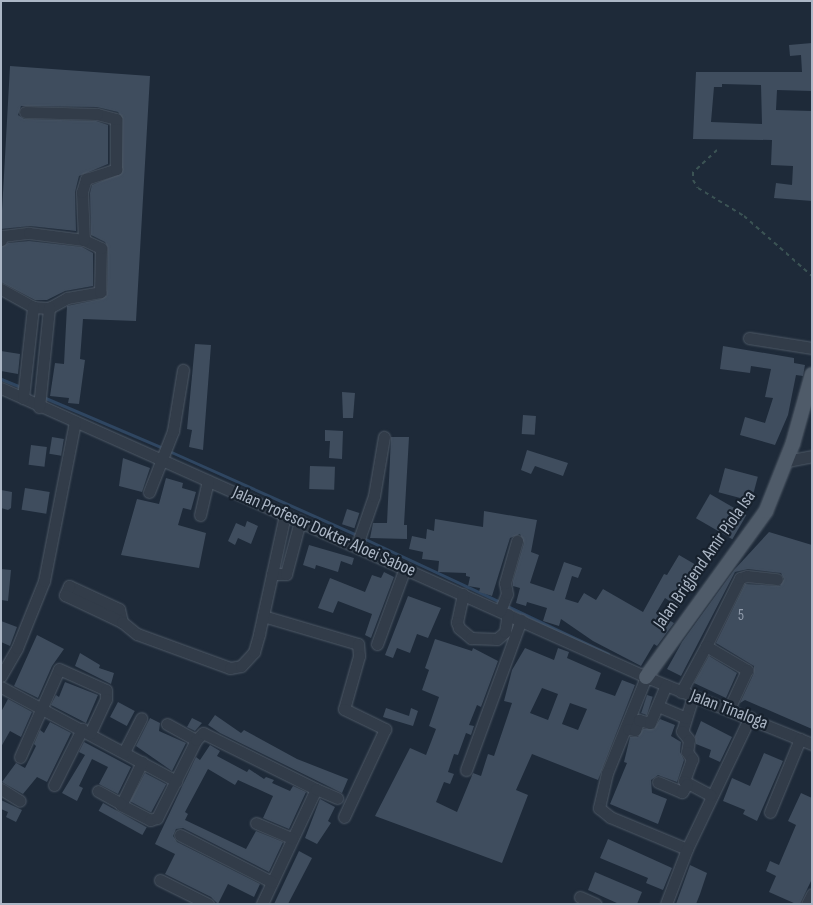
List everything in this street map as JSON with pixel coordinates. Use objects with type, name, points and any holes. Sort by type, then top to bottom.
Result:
[{"type":"main road","name":"Jalan Brigjend Amir Piola Isa","points":[[646,677],[750,536],[777,489],[809,398],[812,375]]},
{"type":"street","points":[[25,112],[97,114],[116,119],[116,169],[86,179],[82,192],[84,240]]},
{"type":"street","points":[[1,240],[3,236],[29,233],[84,240],[100,248],[100,292],[67,298],[49,308],[33,306],[1,289]]},
{"type":"street","points":[[24,395],[33,306]]},
{"type":"street","points":[[40,403],[49,308]]},
{"type":"street","points":[[749,338],[812,348]]},
{"type":"street","points":[[149,492],[177,415],[183,370]]},
{"type":"street","name":"Jalan Profesor Dokter Aloei Saboe","points":[[1,388],[24,395],[75,422],[161,457],[208,481],[285,515],[359,540],[405,568],[463,594],[504,608],[522,620],[646,677]]},
{"type":"street","points":[[1,676],[17,648],[44,581],[75,422]]},
{"type":"street","points":[[359,540],[374,496],[384,437]]},
{"type":"street","points":[[787,461],[812,456]]},
{"type":"street","points":[[200,515],[208,481]]},
{"type":"street","points":[[122,622],[137,634],[230,668],[241,666],[254,652],[285,515]]},
{"type":"street","points":[[272,574],[286,574],[300,521]]},
{"type":"street","points":[[463,594],[457,622],[459,628],[471,638],[497,639],[505,632],[505,583],[517,541]]},
{"type":"street","points":[[377,644],[405,568]]},
{"type":"street","points":[[683,689],[740,578],[747,576],[777,579]]},
{"type":"street","points":[[263,616],[358,644],[359,656],[344,709],[385,729],[344,817]]},
{"type":"street","points":[[466,770],[522,620]]},
{"type":"street","points":[[706,646],[744,666],[746,675],[731,706]]},
{"type":"street","points":[[20,757],[59,669],[104,688],[106,699],[54,785]]},
{"type":"street","points":[[646,677],[608,773],[599,808],[610,816],[688,849]]},
{"type":"street","name":"Jalan Tinaloga","points":[[646,677],[683,689],[693,696],[731,706],[750,717],[812,744]]},
{"type":"street","points":[[627,729],[635,730],[639,720],[650,723],[666,685]]},
{"type":"street","points":[[1,688],[86,731],[176,781]]},
{"type":"street","points":[[693,696],[682,731],[689,740],[687,752],[692,760],[684,781],[710,795]]},
{"type":"street","points":[[658,706],[686,718]]},
{"type":"street","points":[[666,904],[710,795],[750,717]]},
{"type":"street","points":[[124,752],[141,718]]},
{"type":"street","points":[[167,724],[196,740]]},
{"type":"street","points":[[98,791],[154,819],[176,781],[196,740],[205,733],[337,798]]},
{"type":"street","points":[[770,812],[800,739]]},
{"type":"street","points":[[121,804],[142,762]]},
{"type":"street","points":[[658,782],[682,792],[687,784]]},
{"type":"street","points":[[262,904],[316,789]]},
{"type":"street","points":[[1,790],[20,801]]},
{"type":"street","points":[[256,823],[292,838]]},
{"type":"street","points":[[180,835],[272,882]]},
{"type":"street","points":[[160,880],[208,904]]},
{"type":"street","points":[[806,904],[812,894]]},
{"type":"street","points":[[580,897],[596,904]]},
{"type":"path","points":[[717,150],[694,172],[692,180],[698,188],[744,216],[812,276]]},
{"type":"building","points":[[812,43],[812,91],[777,90],[776,110],[812,111],[812,201],[774,198],[776,183],[792,185],[793,166],[771,165],[772,140],[693,139],[696,72],[802,72],[801,55],[790,56],[789,45]],"holes":[[[722,84],[761,85],[762,124],[711,122],[714,87],[722,87]]]},
{"type":"building","points":[[10,66],[150,76],[136,321],[83,319],[80,359],[85,360],[79,404],[68,403],[69,398],[50,396],[55,363],[64,364],[67,306],[101,299],[107,295],[108,248],[105,242],[91,235],[90,193],[92,185],[122,173],[123,119],[118,112],[97,107],[21,106],[18,115],[24,119],[96,121],[108,125],[108,164],[79,176],[75,192],[76,231],[30,226],[1,229]]},
{"type":"building","points":[[29,241],[82,247],[93,253],[93,286],[65,291],[47,300],[35,300],[1,282],[1,247],[8,243]]},
{"type":"building","points":[[195,344],[211,345],[203,450],[189,447],[192,430],[187,429]]},
{"type":"building","points":[[723,346],[794,358],[794,363],[805,365],[803,376],[796,375],[788,415],[775,445],[740,435],[745,417],[765,423],[773,398],[765,397],[771,369],[751,366],[750,373],[720,369]]},
{"type":"building","points":[[1,351],[20,354],[18,374],[1,371]]},
{"type":"building","points":[[342,392],[355,393],[353,418],[343,418]]},
{"type":"building","points":[[523,415],[536,416],[535,435],[522,434]]},
{"type":"building","points":[[325,430],[343,431],[342,459],[329,458],[330,441],[325,441]]},
{"type":"building","points":[[52,437],[64,439],[61,456],[49,454]]},
{"type":"building","points":[[391,437],[409,437],[404,525],[407,525],[407,539],[370,538],[373,523],[387,523]]},
{"type":"building","points":[[31,445],[47,447],[44,467],[29,465]]},
{"type":"building","points":[[527,450],[568,463],[563,476],[535,466],[531,474],[521,470]]},
{"type":"building","points":[[123,458],[150,468],[142,492],[119,486]]},
{"type":"building","points":[[310,466],[335,467],[334,490],[309,489]]},
{"type":"building","points":[[725,468],[758,477],[751,501],[719,492]]},
{"type":"building","points":[[166,478],[183,483],[182,488],[196,492],[191,510],[183,508],[178,525],[206,533],[199,568],[121,555],[137,499],[159,504]]},
{"type":"building","points":[[25,488],[50,492],[46,514],[22,510]]},
{"type":"building","points":[[1,490],[12,492],[11,508],[8,510],[1,508]]},
{"type":"building","points":[[710,494],[746,515],[732,539],[696,518]]},
{"type":"building","points":[[347,509],[359,513],[354,528],[342,524]]},
{"type":"building","points":[[484,511],[537,520],[531,552],[539,555],[530,583],[554,591],[564,562],[582,568],[578,578],[572,576],[565,599],[578,603],[584,593],[596,600],[603,589],[643,612],[664,574],[667,575],[679,555],[703,569],[679,607],[665,598],[656,613],[674,623],[657,646],[654,644],[641,666],[593,641],[561,619],[559,626],[543,621],[547,608],[527,602],[526,606],[516,603],[520,588],[513,586],[513,581],[524,543],[520,534],[510,538],[492,596],[479,592],[480,588],[468,586],[470,577],[466,576],[466,573],[438,572],[439,561],[422,559],[423,552],[409,549],[412,536],[426,539],[427,529],[434,531],[435,519],[483,527]]},
{"type":"building","points":[[247,521],[258,526],[251,544],[238,538],[235,545],[228,541],[236,523],[245,527]]},
{"type":"building","points":[[769,532],[812,545],[812,729],[745,700],[740,703],[754,673],[754,666],[716,643],[745,584],[780,586],[784,579],[781,573],[748,569],[735,572],[681,676],[667,669],[682,642],[734,570]]},
{"type":"building","points":[[309,545],[354,558],[352,565],[341,561],[338,572],[316,565],[315,569],[303,565]]},
{"type":"building","points":[[1,569],[11,570],[8,601],[1,600]]},
{"type":"building","points":[[384,572],[394,577],[371,638],[365,635],[372,614],[338,601],[333,613],[318,608],[330,578],[365,592],[372,575],[381,578]]},
{"type":"building","points":[[408,596],[441,608],[428,638],[417,634],[410,653],[397,648],[393,658],[385,655]]},
{"type":"building","points":[[1,621],[17,627],[10,646],[1,642]]},
{"type":"building","points":[[37,635],[64,649],[52,666],[38,698],[14,686]]},
{"type":"building","points":[[435,639],[472,651],[473,648],[498,661],[481,707],[477,705],[469,725],[474,726],[471,735],[466,733],[458,755],[454,754],[448,772],[454,774],[450,784],[444,782],[436,802],[457,812],[473,773],[481,776],[488,754],[494,756],[512,703],[504,701],[512,670],[525,648],[554,660],[558,648],[569,652],[567,658],[601,673],[595,689],[615,696],[622,680],[635,685],[598,780],[532,754],[516,790],[528,795],[502,863],[375,816],[410,748],[426,755],[436,729],[429,726],[439,697],[422,690],[429,670],[425,668]],"holes":[[[542,688],[558,694],[548,720],[530,713]],[[570,703],[587,709],[578,730],[562,724]]]},
{"type":"building","points":[[80,653],[100,665],[99,668],[114,673],[111,684],[75,666]]},
{"type":"building","points":[[709,656],[737,673],[726,698],[694,683]]},
{"type":"building","points":[[65,682],[98,695],[86,723],[51,705],[56,695],[59,697]]},
{"type":"building","points":[[647,695],[653,697],[647,715],[641,713]]},
{"type":"building","points":[[8,699],[32,712],[21,737],[10,731],[1,747],[1,712]]},
{"type":"building","points":[[118,702],[135,711],[127,726],[110,717]]},
{"type":"building","points":[[386,708],[409,716],[411,708],[418,711],[413,726],[383,717]]},
{"type":"building","points":[[215,715],[241,733],[244,730],[297,759],[348,779],[342,793],[220,733],[208,725]]},
{"type":"building","points":[[150,718],[160,723],[159,731],[186,743],[172,771],[136,746]]},
{"type":"building","points":[[192,718],[202,723],[195,731],[187,727]]},
{"type":"building","points":[[660,719],[675,725],[671,736],[681,742],[680,752],[684,760],[677,782],[658,775],[651,780],[652,793],[667,799],[658,824],[610,804],[627,763],[624,762],[630,737],[638,737],[643,729],[654,729]]},
{"type":"building","points":[[701,721],[732,737],[720,762],[709,757],[711,750],[696,744],[695,736]]},
{"type":"building","points":[[50,722],[71,733],[47,782],[37,777],[23,794],[2,782],[16,763],[25,768],[36,746],[34,744],[40,730],[44,733]]},
{"type":"building","points":[[84,742],[131,767],[118,794],[99,784],[108,767],[92,759],[79,786],[83,788],[77,801],[62,793],[85,755],[79,752]]},
{"type":"building","points":[[210,745],[220,751],[217,756],[247,772],[249,769],[264,779],[266,777],[274,780],[272,783],[290,791],[293,786],[306,792],[289,829],[263,818],[273,796],[238,780],[235,785],[208,769],[185,812],[188,814],[185,820],[246,849],[256,831],[283,842],[269,872],[183,828],[176,829],[173,836],[177,842],[260,884],[254,897],[228,884],[218,904],[211,897],[165,874],[175,854],[155,844],[196,757],[200,760]]},
{"type":"building","points":[[764,753],[783,761],[757,821],[743,814],[745,810],[723,801],[732,778],[750,786]]},
{"type":"building","points":[[145,773],[166,784],[151,813],[130,801]]},
{"type":"building","points":[[801,793],[812,798],[812,879],[800,904],[796,904],[769,892],[776,876],[766,871],[770,861],[779,865],[796,825],[788,821]]},
{"type":"building","points":[[320,799],[335,807],[328,821],[331,823],[317,844],[305,838]]},
{"type":"building","points":[[1,800],[22,810],[16,822],[6,817],[8,812],[1,809]]},
{"type":"building","points":[[103,803],[147,827],[142,835],[99,811]]},
{"type":"building","points":[[608,839],[672,868],[663,890],[646,883],[648,878],[600,858]]},
{"type":"building","points":[[299,851],[312,858],[288,904],[274,904]]},
{"type":"building","points":[[690,865],[707,873],[700,894],[696,904],[676,904]]},
{"type":"building","points":[[595,872],[642,892],[637,904],[619,904],[588,890]]},
{"type":"waterway","points":[[1,379],[21,387]]},
{"type":"waterway","points":[[43,397],[163,448]]},
{"type":"waterway","points":[[169,451],[357,535]]},
{"type":"waterway","points":[[363,538],[500,602]]},
{"type":"waterway","points":[[505,605],[608,654]]}]
